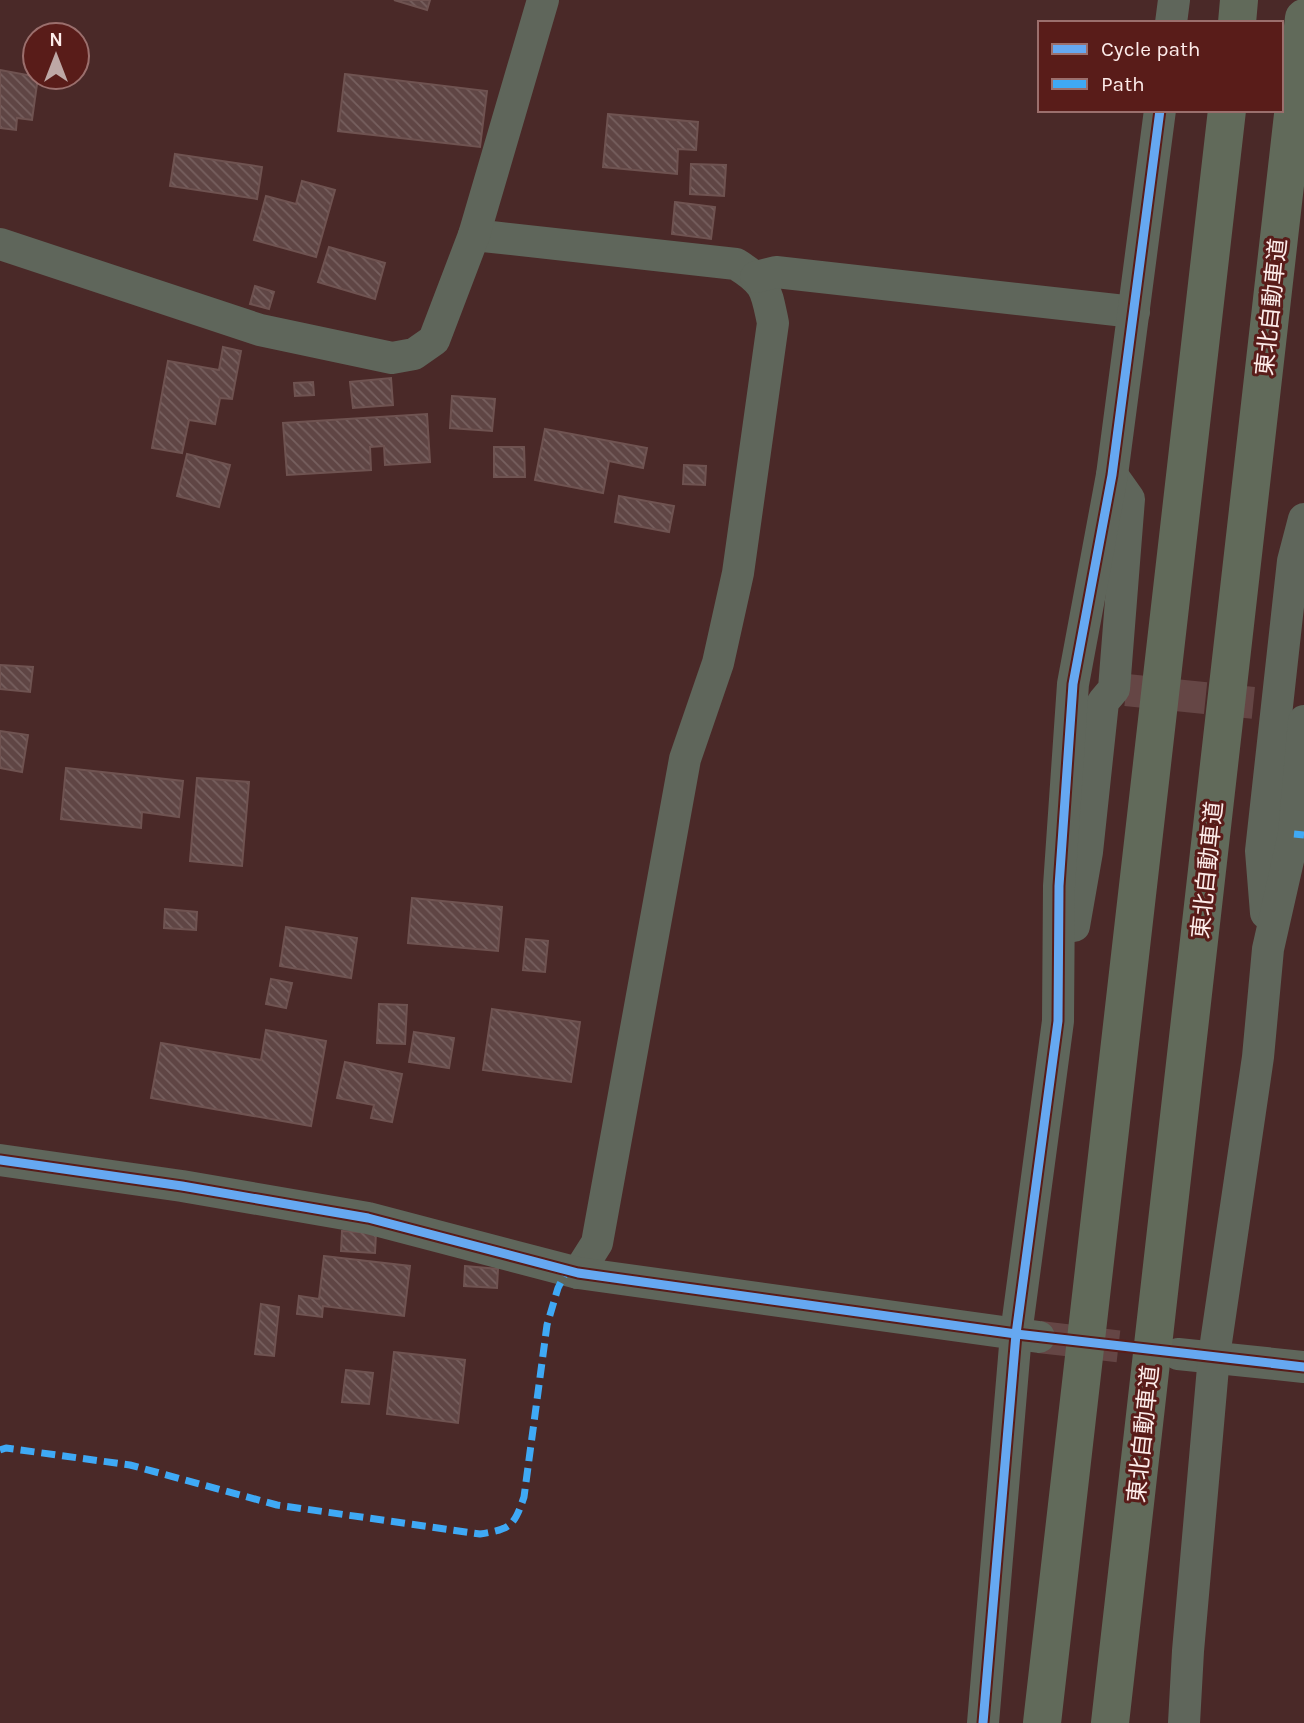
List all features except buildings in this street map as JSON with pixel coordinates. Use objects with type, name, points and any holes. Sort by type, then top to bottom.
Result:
[{"type":"highway","points":[[1237,21],[1239,0]]},
{"type":"highway","name":"東北自動車道","points":[[1110,1723],[1304,18]]},
{"type":"highway","points":[[1042,1723],[1227,112]]},
{"type":"street","points":[[0,244],[260,330],[392,358],[414,354],[434,340],[474,234],[543,0]]},
{"type":"street","points":[[1171,21],[1174,0]]},
{"type":"street","points":[[1058,1021],[1059,886],[1073,684],[1112,475],[1160,112]]},
{"type":"street","points":[[474,234],[736,264],[757,277],[767,292],[773,323],[738,573],[718,663],[685,759],[597,1243],[578,1273]]},
{"type":"street","points":[[757,277],[776,272],[1134,312]]},
{"type":"street","points":[[983,1723],[985,1685],[1027,1336],[1058,1021],[1087,852],[1103,702],[1120,690],[1129,499],[1112,475]]},
{"type":"street","points":[[1184,1723],[1214,1356],[1258,1057],[1268,949],[1261,851],[1293,561],[1304,519]]},
{"type":"street","points":[[0,1160],[183,1186],[368,1218],[578,1273],[1027,1336]]},
{"type":"street","points":[[1178,1354],[1304,1367]]},
{"type":"street","points":[[1167,1723],[1188,1651]]},
{"type":"street","points":[[975,1723],[985,1685]]},
{"type":"tunnel","points":[[1126,690],[1254,703]]},
{"type":"tunnel","points":[[1039,1337],[1176,1353]]},
{"type":"marked path","points":[[1294,834],[1304,835]]},
{"type":"marked path","points":[[0,1450],[6,1448],[130,1465],[277,1505],[480,1534],[499,1530],[514,1520],[524,1497],[547,1325],[558,1288],[567,1270]]},
{"type":"cycle path","points":[[983,1723],[1016,1334],[1058,1021],[1059,886],[1073,684],[1112,475],[1160,112]]},
{"type":"cycle path","points":[[0,1160],[182,1186],[368,1218],[578,1273],[1016,1334],[1304,1367]]}]
